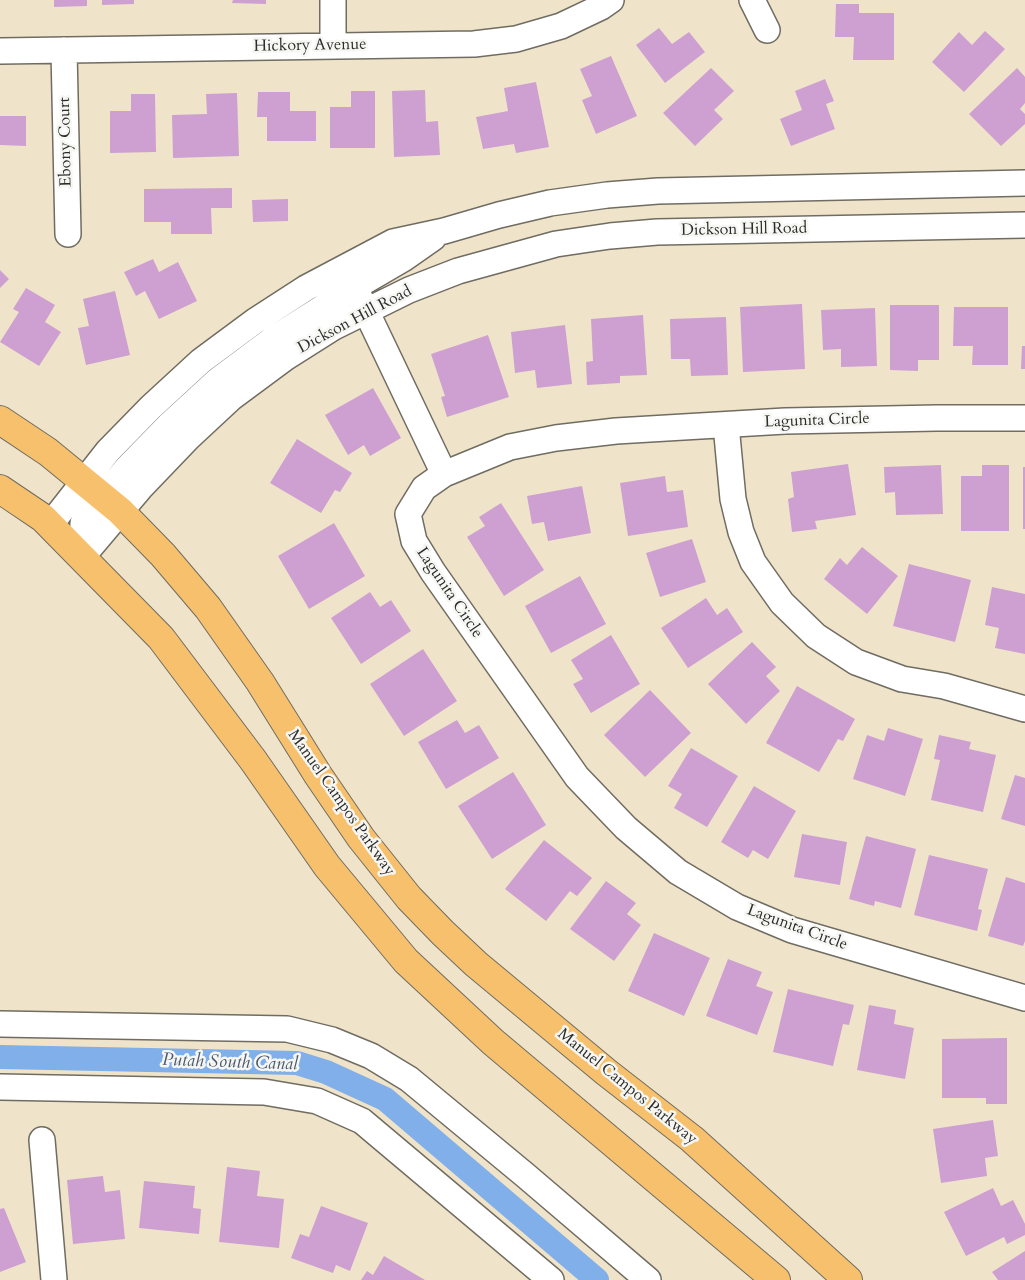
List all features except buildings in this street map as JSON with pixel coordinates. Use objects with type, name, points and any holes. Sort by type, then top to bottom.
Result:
[{"type":"main road","name":"Manuel Campos Parkway","points":[[0,420],[48,452],[102,496],[163,555],[208,608],[260,682],[318,775],[361,838],[409,898],[443,933],[476,964],[606,1072],[692,1140],[848,1280]]},
{"type":"main road","points":[[0,489],[43,518],[161,638],[253,760],[327,866],[406,961],[493,1042],[776,1280]]},
{"type":"street","points":[[333,0],[333,45]]},
{"type":"street","name":"Hickory Avenue","points":[[0,51],[474,44],[516,39],[561,26],[601,7],[611,0]]},
{"type":"street","points":[[752,0],[767,30]]},
{"type":"street","name":"Ebony Court","points":[[64,50],[68,234]]},
{"type":"street","name":"Dickson Hill Road","points":[[82,556],[102,496],[108,451],[151,407],[201,361],[255,321],[306,288],[393,242],[444,231],[550,203],[607,195],[658,191],[1025,183]]},
{"type":"street","name":"Dickson Hill Road","points":[[50,525],[102,496],[188,438],[231,398],[285,358],[334,327],[409,290],[458,271],[556,244],[610,236],[657,232],[1025,224]]},
{"type":"street","name":"Dickson Hill Road","points":[[102,496],[169,424],[218,380],[273,338],[403,259],[444,231]]},
{"type":"street","points":[[355,287],[444,474]]},
{"type":"street","name":"Lagunita Circle","points":[[1025,418],[899,418],[726,425],[616,431],[556,438],[510,447],[444,474],[424,488],[408,514],[414,541],[433,572],[577,777],[626,828],[678,872],[737,907],[792,930],[1025,998]]},
{"type":"street","points":[[726,425],[733,498],[741,532],[753,562],[782,603],[816,636],[856,662],[902,679],[944,686],[1025,709]]},
{"type":"street","points":[[0,1024],[286,1029],[332,1040],[371,1056],[409,1079],[648,1280]]},
{"type":"street","points":[[0,1087],[264,1092],[317,1100],[362,1121],[551,1280]]},
{"type":"street","points":[[42,1140],[54,1280]]},
{"type":"waterway","name":"Putah South Canal","points":[[0,1057],[297,1063],[326,1072],[385,1099],[597,1280]]}]
